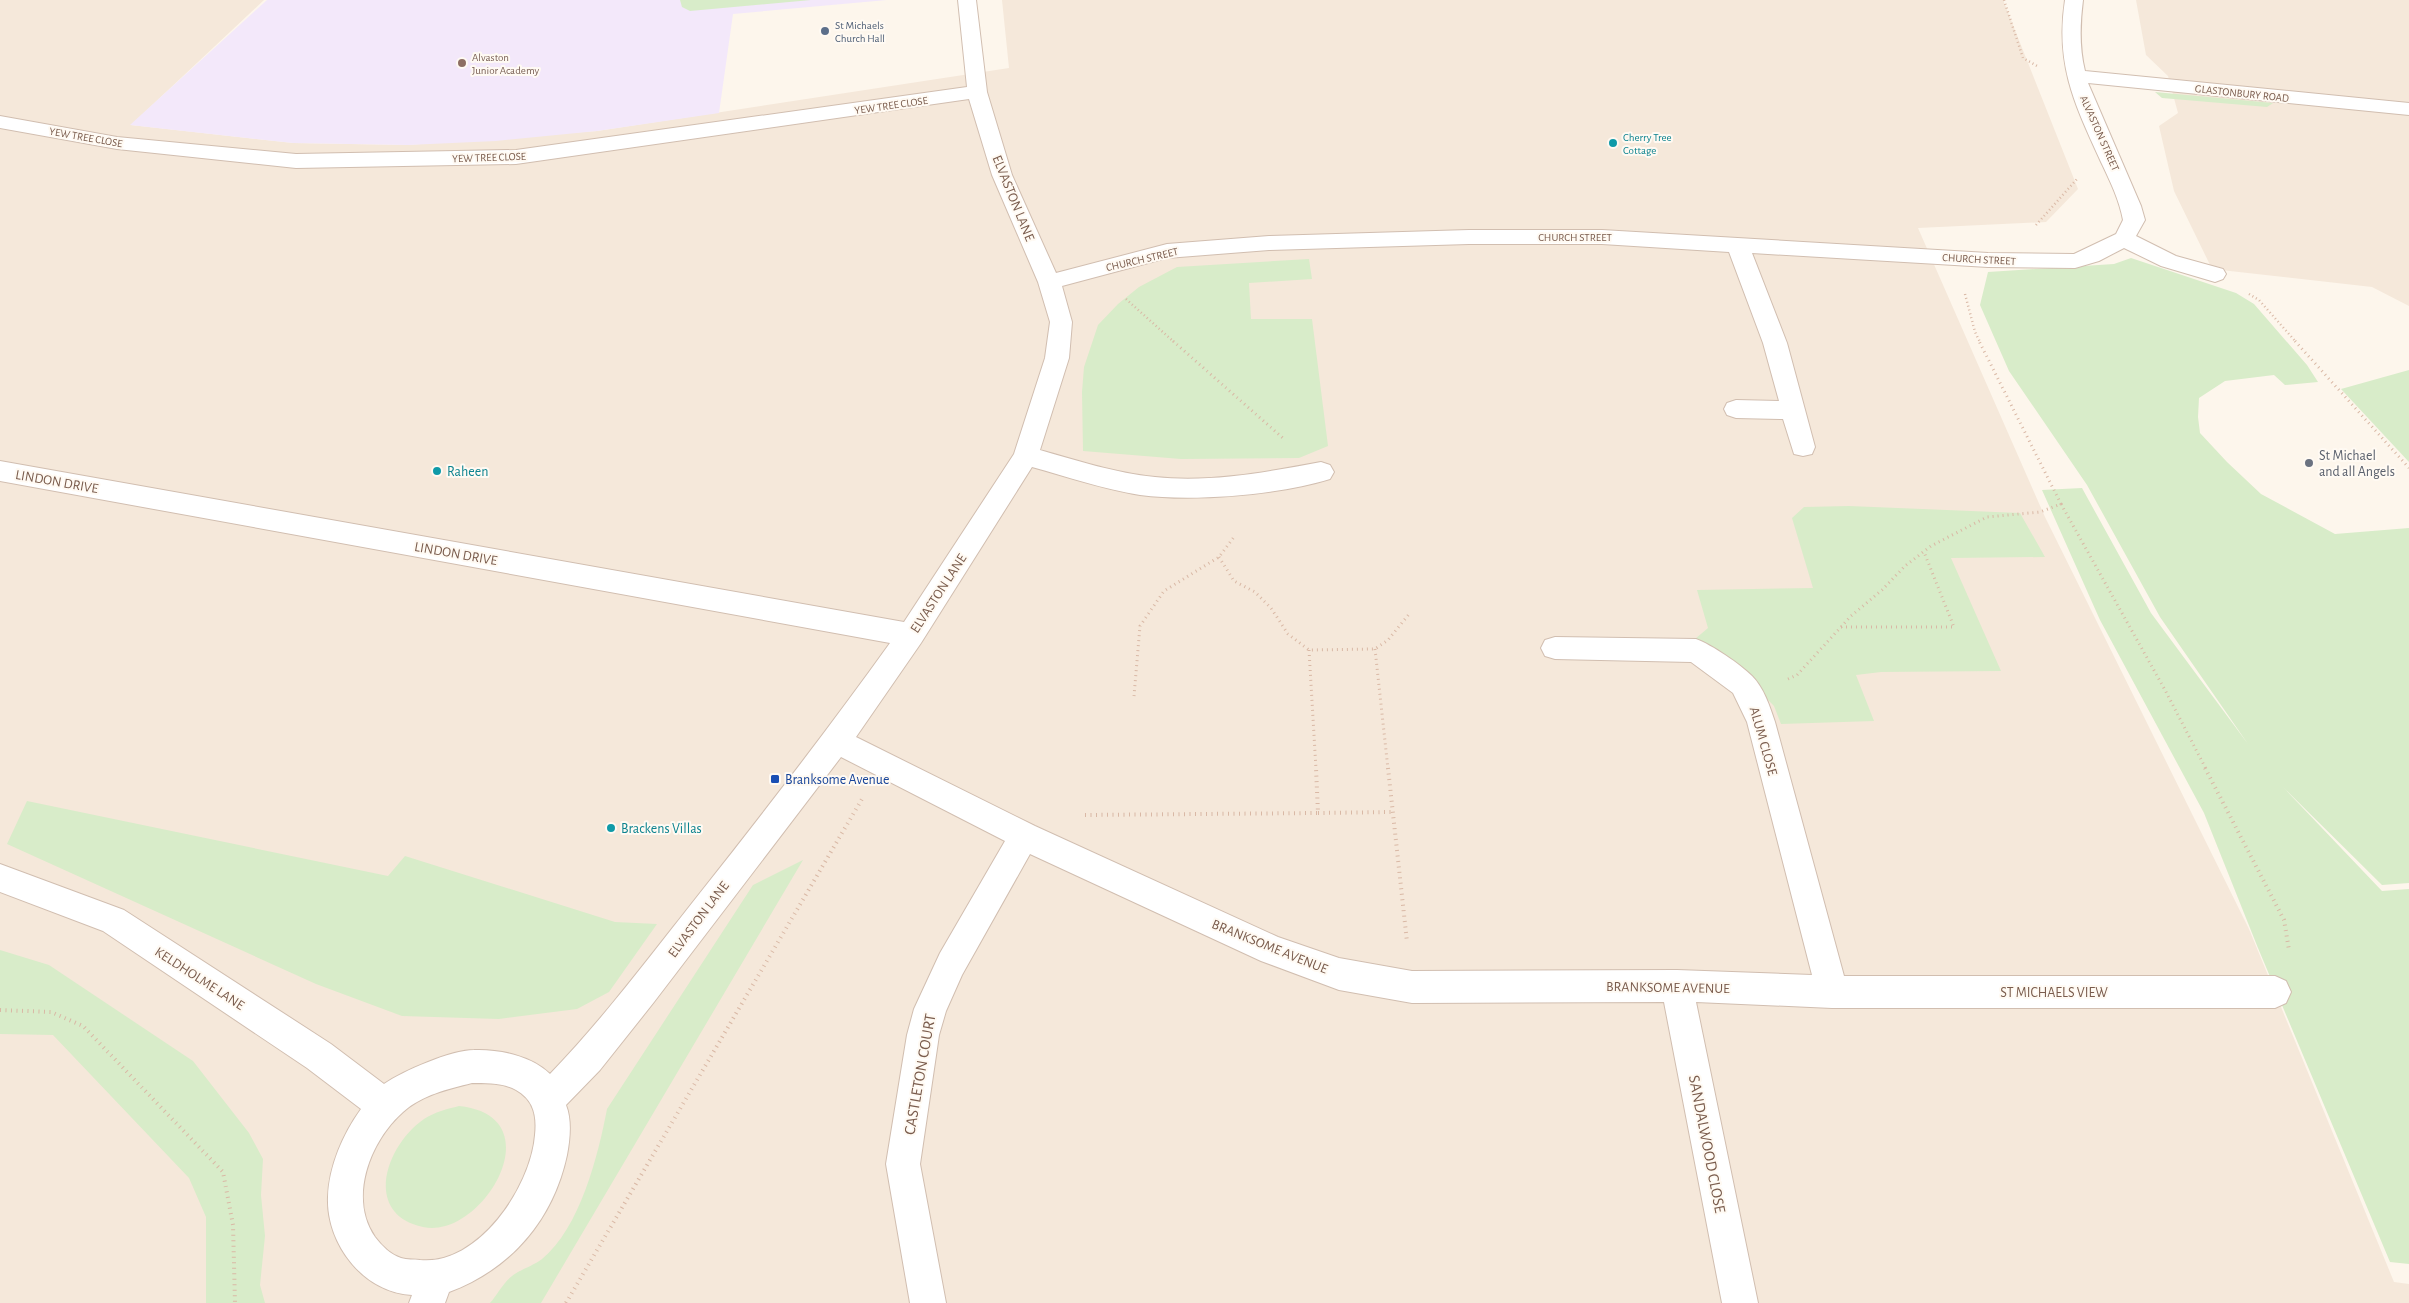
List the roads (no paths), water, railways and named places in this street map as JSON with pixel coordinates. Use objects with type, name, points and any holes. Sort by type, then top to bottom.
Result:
[{"type":"street","name":"ELVASTON LANE","points":[[548,1100],[588,1058],[643,991],[837,742],[911,634],[1026,456],[1057,358],[1061,322],[1049,282],[1002,175],[977,92],[967,0]]},
{"type":"street","name":"ALVASTON STREET","points":[[2074,0],[2070,18],[2070,48],[2076,76],[2132,209],[2134,220],[2124,239]]},
{"type":"street","name":"GLASTONBURY ROAD","points":[[2076,76],[2409,109]]},
{"type":"street","name":"YEW TREE CLOSE","points":[[0,122],[117,143],[296,161],[516,157],[977,92]]},
{"type":"street","name":"CHURCH STREET","points":[[1049,282],[1167,251],[1269,244],[1469,237],[1602,237],[1953,258],[2075,261],[2103,251],[2124,239]]},
{"type":"street","points":[[2124,239],[2165,261],[2215,274]]},
{"type":"street","points":[[1737,244],[1775,343],[1803,447]]},
{"type":"street","points":[[1736,409],[1792,410]]},
{"type":"street","points":[[1026,456],[1120,481],[1175,488],[1262,483],[1321,472]]},
{"type":"street","name":"LINDON DRIVE","points":[[0,471],[911,634]]},
{"type":"street","name":"ALUM CLOSE","points":[[1555,648],[1696,652],[1743,684],[1754,703],[1832,992]]},
{"type":"street","name":"BRANKSOME AVENUE","points":[[837,742],[1032,839],[1146,893],[1307,964],[1339,974],[1412,986],[1677,986],[1832,992]]},
{"type":"street","name":"CASTLETON COURT","points":[[928,1303],[903,1164],[923,1035],[930,1009],[951,964],[1032,839]]},
{"type":"street","name":"KELDHOLME LANE","points":[[0,878],[113,920],[319,1056],[385,1106]]},
{"type":"street","name":"SANDALWOOD CLOSE","points":[[1677,986],[1740,1303]]},
{"type":"street","name":"ST MICHAELS VIEW","points":[[1832,992],[2275,992]]},
{"type":"street","points":[[472,1066],[499,1068],[520,1073],[535,1082],[548,1100],[553,1117],[553,1139],[539,1187],[526,1211],[508,1233],[487,1253],[460,1269],[432,1290],[374,1263],[359,1246],[347,1225],[345,1201],[349,1168],[363,1138],[385,1106],[419,1082],[472,1066]]},
{"type":"place","name":"St Michaels Church Hall","points":[[825,31]]},
{"type":"place","name":"Alvaston Junior Academy","points":[[462,63]]},
{"type":"place","name":"Cherry Tree Cottage","points":[[1613,143]]},
{"type":"place","name":"St Michael and all Angels","points":[[2309,463]]},
{"type":"place","name":"Raheen","points":[[437,471]]},
{"type":"place","name":"Branksome Avenue","points":[[775,779]]},
{"type":"place","name":"Brackens Villas","points":[[611,828]]}]
